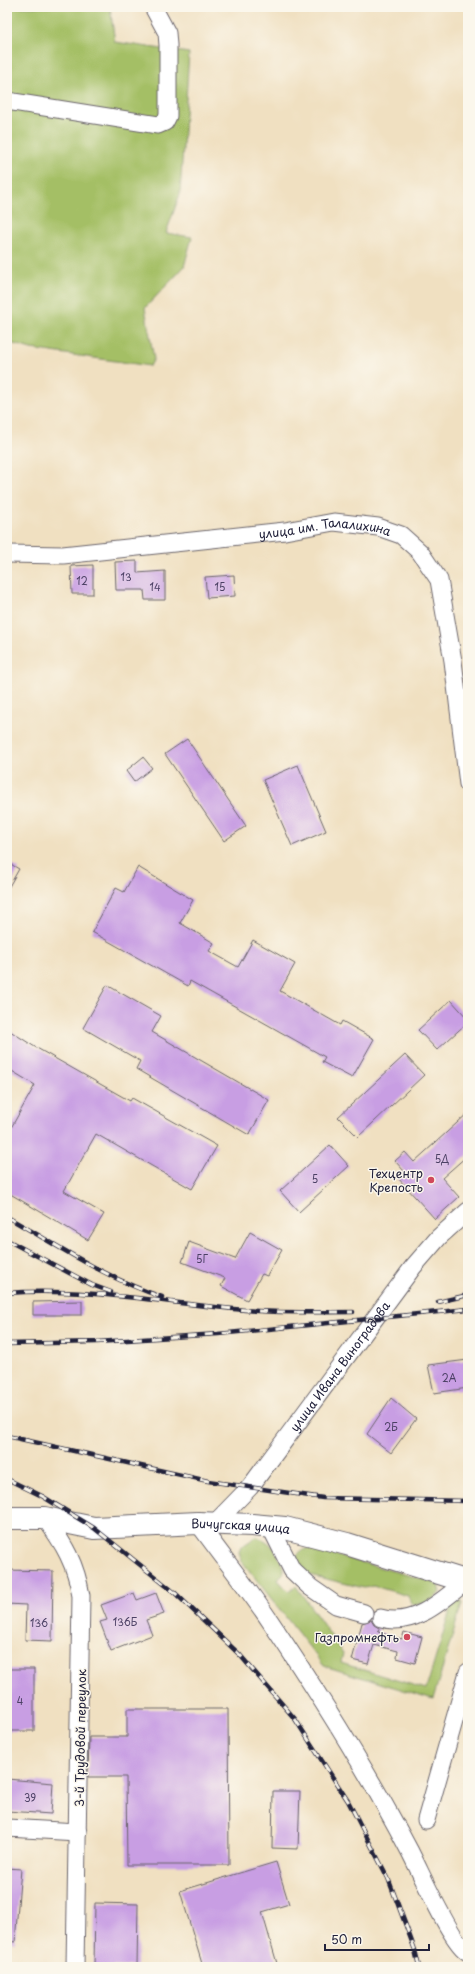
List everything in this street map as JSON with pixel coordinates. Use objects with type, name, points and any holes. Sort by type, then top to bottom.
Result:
[{"type":"main road","name":"Вичугская улица","points":[[7,1518],[45,1518],[94,1528],[206,1523],[270,1526],[306,1532],[467,1582]]},
{"type":"street","points":[[7,101],[158,126],[165,122],[168,116],[167,34],[153,7]]},
{"type":"street","name":"улица им. Талалихина","points":[[7,554],[64,555],[285,532],[334,522],[378,527],[401,535],[420,552],[439,580],[453,661],[468,784]]},
{"type":"street","name":"улица Ивана Виноградова","points":[[206,1523],[250,1487],[413,1267],[439,1237],[468,1211]]},
{"type":"street","name":"3-й Трудовой переулок","points":[[45,1518],[66,1547],[78,1575],[82,1596],[75,1967]]},
{"type":"street","points":[[206,1523],[372,1781],[425,1880],[448,1928],[463,1950],[468,1952]]},
{"type":"street","points":[[270,1526],[292,1570],[310,1587],[336,1605],[364,1613]]},
{"type":"street","points":[[382,1618],[391,1621],[406,1619],[420,1614],[439,1603],[467,1582]]},
{"type":"street","points":[[426,1820],[468,1672]]},
{"type":"street","points":[[7,1828],[78,1832]]},
{"type":"green space","points":[[7,7],[110,7],[115,42],[189,53],[180,194],[166,233],[192,237],[184,267],[145,308],[154,359],[150,366],[31,349],[7,342]]},
{"type":"green space","points":[[256,1537],[267,1542],[275,1550],[284,1572],[278,1580],[288,1591],[296,1586],[343,1653],[341,1663],[426,1689],[452,1604],[456,1600],[461,1601],[462,1604],[433,1699],[324,1666],[241,1560],[239,1552],[241,1547]]},
{"type":"green space","points":[[309,1548],[433,1582],[438,1585],[440,1592],[434,1598],[423,1604],[415,1604],[411,1603],[408,1596],[374,1586],[364,1588],[305,1574],[295,1561],[300,1552]]},
{"type":"building","points":[[137,561],[137,573],[165,571],[165,600],[145,600],[144,590],[116,590],[115,562]]},
{"type":"building","points":[[93,565],[93,594],[72,594],[71,566]]},
{"type":"building","points":[[234,575],[235,596],[207,598],[205,577]]},
{"type":"building","points":[[187,739],[246,826],[224,841],[165,754]]},
{"type":"building","points":[[143,757],[152,768],[134,782],[126,771]]},
{"type":"building","points":[[298,765],[326,831],[292,846],[263,780]]},
{"type":"building","points":[[7,862],[19,869],[7,890]]},
{"type":"building","points":[[138,867],[193,900],[180,923],[214,943],[209,951],[238,967],[253,940],[295,964],[280,991],[340,1025],[342,1021],[374,1039],[352,1078],[322,1062],[325,1057],[190,981],[188,986],[92,932],[116,888],[124,892]]},
{"type":"building","points":[[107,985],[161,1016],[152,1032],[269,1100],[249,1135],[136,1069],[140,1061],[83,1028]]},
{"type":"building","points":[[451,1000],[468,1019],[468,1022],[437,1050],[418,1030]]},
{"type":"building","points":[[7,1029],[35,1047],[130,1101],[132,1098],[217,1146],[192,1189],[96,1134],[64,1191],[104,1214],[88,1240],[7,1192],[7,1135],[35,1085],[7,1068]]},
{"type":"building","points":[[405,1055],[424,1075],[358,1137],[338,1117]]},
{"type":"building","points":[[468,1113],[468,1155],[442,1178],[459,1197],[435,1219],[397,1177],[404,1171],[395,1161],[405,1152],[414,1162]]},
{"type":"building","points":[[330,1145],[349,1166],[299,1212],[280,1191]]},
{"type":"building","points":[[250,1232],[282,1250],[267,1276],[262,1274],[247,1300],[221,1286],[225,1278],[182,1262],[189,1242],[235,1259]]},
{"type":"building","points":[[82,1301],[82,1315],[33,1315],[33,1302]]},
{"type":"building","points":[[468,1360],[468,1388],[434,1393],[428,1365]]},
{"type":"building","points":[[391,1398],[416,1419],[391,1453],[367,1434]]},
{"type":"building","points":[[7,1570],[53,1571],[52,1641],[25,1640],[26,1605],[7,1604]]},
{"type":"building","points":[[134,1593],[137,1600],[156,1593],[164,1614],[146,1620],[152,1635],[111,1651],[100,1622],[107,1620],[101,1605]]},
{"type":"building","points":[[371,1620],[374,1625],[379,1628],[378,1632],[402,1639],[404,1632],[422,1637],[415,1663],[397,1658],[398,1651],[374,1645],[368,1664],[352,1660],[362,1623]]},
{"type":"building","points":[[7,1669],[34,1669],[34,1731],[7,1731]]},
{"type":"building","points":[[127,1709],[228,1709],[229,1865],[127,1865],[126,1777],[88,1777],[89,1737],[127,1737]]},
{"type":"building","points":[[7,1779],[53,1783],[51,1814],[7,1811]]},
{"type":"building","points":[[273,1791],[300,1791],[298,1849],[272,1848]]},
{"type":"building","points":[[276,1862],[289,1904],[262,1912],[278,1967],[203,1967],[180,1891]]},
{"type":"building","points":[[7,1868],[21,1869],[15,1942],[7,1941]]},
{"type":"building","points":[[95,1903],[138,1904],[137,1967],[94,1966]]},
{"type":"railway","points":[[7,1217],[102,1271],[142,1290],[162,1297]]},
{"type":"railway","points":[[7,1240],[92,1285],[111,1292]]},
{"type":"railway","points":[[7,1293],[70,1292],[258,1311],[353,1312]]},
{"type":"railway","points":[[438,1302],[468,1295]]},
{"type":"railway","points":[[7,1344],[97,1342],[218,1334],[468,1309]]},
{"type":"railway","points":[[7,1436],[208,1481],[323,1498],[468,1501]]},
{"type":"railway","points":[[7,1479],[42,1496],[94,1528],[174,1592],[240,1655],[295,1719],[348,1801],[388,1878],[415,1950],[419,1967]]},
{"type":"place","name":"Техцентр Крепость","points":[[431,1180]]},
{"type":"place","name":"Газпромнефть","points":[[407,1637]]}]
